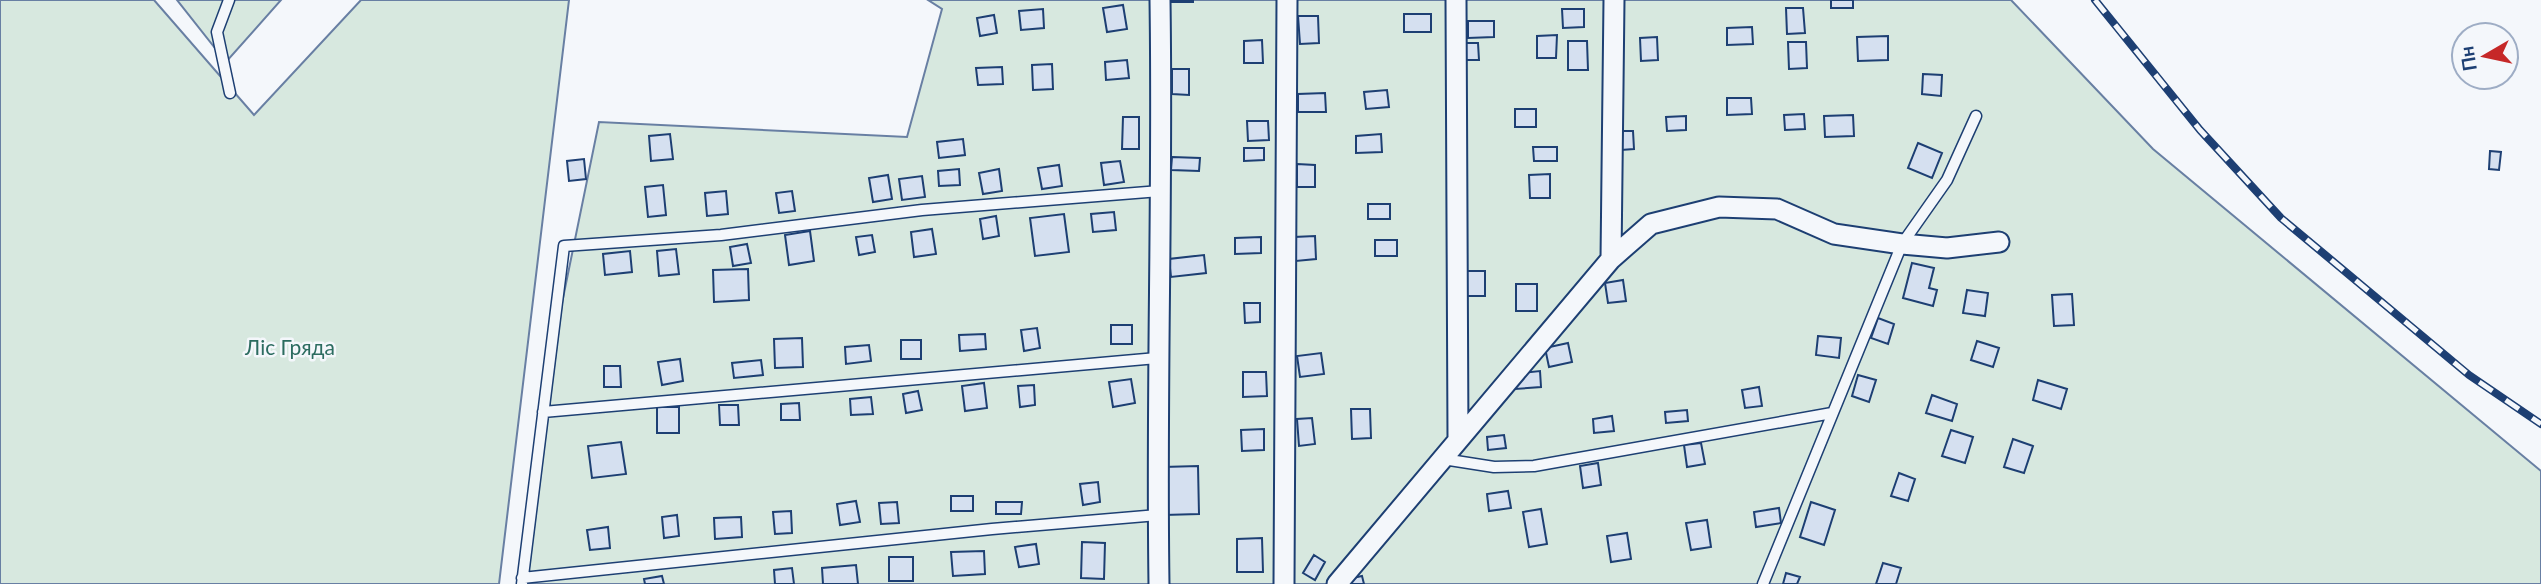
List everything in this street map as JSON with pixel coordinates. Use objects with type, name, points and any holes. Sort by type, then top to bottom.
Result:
[{"type":"street","points":[[1159,584],[1157,358],[1160,0]]},
{"type":"street","points":[[1284,584],[1287,0]]},
{"type":"street","points":[[1456,0],[1458,439]]},
{"type":"street","points":[[1611,259],[1614,0]]},
{"type":"street","points":[[1338,584],[1611,259],[1651,224],[1719,207],[1777,209],[1834,234],[1947,248],[1999,242]]},
{"type":"lane","points":[[229,0],[217,32],[230,93]]},
{"type":"lane","points":[[1763,584],[1902,244],[1947,180],[1976,116]]},
{"type":"lane","points":[[1158,515],[992,529],[522,581],[564,246],[721,235],[922,210],[1160,191]]},
{"type":"lane","points":[[543,412],[1157,358]]},
{"type":"lane","points":[[1443,458],[1494,467],[1534,466],[1832,413]]},
{"type":"green space","name":"Ліс Гряда","points":[[0,0],[154,0],[254,115],[361,0],[569,0],[499,584],[0,584]]},
{"type":"green space","points":[[177,0],[281,0],[226,62]]},
{"type":"green space","points":[[928,0],[2011,0],[2153,149],[2541,471],[2541,584],[527,584],[562,303],[599,122],[907,137],[942,9]]},
{"type":"building","points":[[1193,0],[1193,2],[1171,2]]},
{"type":"building","points":[[1831,0],[1853,0],[1853,8],[1831,8]]},
{"type":"building","points":[[1123,5],[1127,29],[1107,32],[1103,8]]},
{"type":"building","points":[[1786,8],[1803,8],[1805,33],[1787,34]]},
{"type":"building","points":[[1043,9],[1044,28],[1021,30],[1019,11]]},
{"type":"building","points":[[1562,9],[1584,9],[1584,27],[1563,28]]},
{"type":"building","points":[[1404,14],[1431,14],[1431,32],[1404,32]]},
{"type":"building","points":[[994,15],[997,33],[980,36],[977,18]]},
{"type":"building","points":[[1298,16],[1318,16],[1319,43],[1300,44]]},
{"type":"building","points":[[1468,21],[1494,21],[1494,37],[1468,38]]},
{"type":"building","points":[[1752,27],[1753,44],[1727,45],[1727,28]]},
{"type":"building","points":[[1557,35],[1556,58],[1537,58],[1537,36]]},
{"type":"building","points":[[1888,36],[1888,60],[1858,61],[1857,37]]},
{"type":"building","points":[[1657,37],[1658,60],[1641,61],[1640,38]]},
{"type":"building","points":[[1262,40],[1263,63],[1244,63],[1244,41]]},
{"type":"building","points":[[1568,41],[1587,41],[1588,70],[1568,70]]},
{"type":"building","points":[[1788,42],[1806,42],[1807,68],[1789,69]]},
{"type":"building","points":[[1457,43],[1478,43],[1479,60],[1457,60]]},
{"type":"building","points":[[1127,60],[1129,78],[1106,80],[1105,62]]},
{"type":"building","points":[[1052,64],[1053,89],[1033,90],[1032,65]]},
{"type":"building","points":[[1002,67],[1003,84],[978,85],[976,68]]},
{"type":"building","points":[[1172,69],[1189,69],[1189,95],[1172,94]]},
{"type":"building","points":[[1923,74],[1942,75],[1941,96],[1922,94]]},
{"type":"building","points":[[1387,90],[1389,107],[1366,109],[1364,92]]},
{"type":"building","points":[[1325,93],[1326,112],[1298,112],[1298,94]]},
{"type":"building","points":[[1727,98],[1751,98],[1752,114],[1727,115]]},
{"type":"building","points":[[1515,109],[1536,109],[1536,127],[1515,127]]},
{"type":"building","points":[[1804,114],[1805,129],[1785,130],[1784,115]]},
{"type":"building","points":[[1853,115],[1854,136],[1825,137],[1824,116]]},
{"type":"building","points":[[1686,116],[1686,130],[1667,131],[1666,117]]},
{"type":"building","points":[[1123,117],[1139,117],[1139,149],[1122,149]]},
{"type":"building","points":[[1247,121],[1268,121],[1269,140],[1248,141]]},
{"type":"building","points":[[1620,131],[1633,131],[1634,149],[1621,150]]},
{"type":"building","points":[[670,134],[673,159],[651,161],[649,136]]},
{"type":"building","points":[[1381,134],[1382,152],[1356,153],[1356,136]]},
{"type":"building","points":[[963,139],[965,155],[939,158],[937,142]]},
{"type":"building","points":[[1918,143],[1942,153],[1932,178],[1908,168]]},
{"type":"building","points":[[1533,147],[1557,147],[1557,161],[1534,161]]},
{"type":"building","points":[[1244,148],[1264,148],[1264,160],[1244,161]]},
{"type":"building","points":[[2490,151],[2501,152],[2499,170],[2489,169]]},
{"type":"building","points":[[1172,157],[1200,158],[1199,171],[1171,170]]},
{"type":"building","points":[[584,159],[586,179],[569,181],[567,161]]},
{"type":"building","points":[[1120,161],[1124,182],[1104,185],[1101,163]]},
{"type":"building","points":[[1297,164],[1315,165],[1315,187],[1297,187]]},
{"type":"building","points":[[1059,165],[1062,186],[1042,189],[1038,168]]},
{"type":"building","points":[[959,169],[960,185],[939,186],[938,171]]},
{"type":"building","points":[[999,169],[1002,191],[983,194],[979,173]]},
{"type":"building","points":[[1550,174],[1550,198],[1530,198],[1529,175]]},
{"type":"building","points":[[888,175],[892,199],[873,202],[869,178]]},
{"type":"building","points":[[922,176],[925,197],[902,200],[899,179]]},
{"type":"building","points":[[663,185],[666,215],[648,217],[645,187]]},
{"type":"building","points":[[726,191],[728,214],[707,216],[705,193]]},
{"type":"building","points":[[792,191],[795,211],[779,213],[776,193]]},
{"type":"building","points":[[1368,204],[1390,204],[1390,219],[1368,219]]},
{"type":"building","points":[[1114,212],[1116,230],[1093,232],[1091,214]]},
{"type":"building","points":[[1064,214],[1069,252],[1035,256],[1030,218]]},
{"type":"building","points":[[996,216],[999,236],[983,239],[980,219]]},
{"type":"building","points":[[932,229],[936,254],[914,257],[911,232]]},
{"type":"building","points":[[810,231],[814,261],[789,265],[785,235]]},
{"type":"building","points":[[872,235],[875,252],[859,255],[856,237]]},
{"type":"building","points":[[1315,236],[1316,259],[1296,261],[1294,237]]},
{"type":"building","points":[[1261,237],[1261,253],[1235,254],[1235,238]]},
{"type":"building","points":[[1375,240],[1397,240],[1397,256],[1375,256]]},
{"type":"building","points":[[747,244],[751,263],[733,266],[730,247]]},
{"type":"building","points":[[676,249],[679,274],[659,276],[657,251]]},
{"type":"building","points":[[630,251],[632,272],[605,275],[603,254]]},
{"type":"building","points":[[1204,255],[1206,273],[1171,277],[1169,259]]},
{"type":"building","points":[[1912,263],[1934,268],[1929,288],[1937,290],[1933,306],[1903,298]]},
{"type":"building","points":[[748,269],[749,300],[714,302],[713,270]]},
{"type":"building","points":[[1460,271],[1485,271],[1485,296],[1460,296]]},
{"type":"building","points":[[1623,280],[1626,301],[1608,303],[1605,283]]},
{"type":"building","points":[[1516,284],[1537,284],[1537,311],[1516,311]]},
{"type":"building","points":[[1967,290],[1988,293],[1985,316],[1963,313]]},
{"type":"building","points":[[2072,294],[2074,325],[2054,326],[2052,295]]},
{"type":"building","points":[[1244,303],[1260,303],[1260,322],[1245,323]]},
{"type":"building","points":[[1878,318],[1894,324],[1888,344],[1871,338]]},
{"type":"building","points":[[1111,325],[1132,325],[1132,344],[1111,344]]},
{"type":"building","points":[[1037,328],[1040,348],[1024,351],[1021,330]]},
{"type":"building","points":[[985,334],[986,349],[960,351],[959,335]]},
{"type":"building","points":[[1818,336],[1841,338],[1839,358],[1816,355]]},
{"type":"building","points":[[802,338],[803,367],[775,368],[774,339]]},
{"type":"building","points":[[901,340],[921,340],[921,359],[901,359]]},
{"type":"building","points":[[1977,341],[1999,348],[1993,367],[1971,360]]},
{"type":"building","points":[[1568,343],[1572,362],[1549,367],[1545,348]]},
{"type":"building","points":[[869,345],[871,361],[846,364],[845,347]]},
{"type":"building","points":[[1321,353],[1324,374],[1300,377],[1297,356]]},
{"type":"building","points":[[680,359],[683,381],[662,385],[658,362]]},
{"type":"building","points":[[761,360],[763,375],[734,378],[732,363]]},
{"type":"building","points":[[604,366],[620,366],[621,387],[604,387]]},
{"type":"building","points":[[1540,371],[1541,387],[1515,389],[1514,374]]},
{"type":"building","points":[[1243,372],[1266,372],[1267,396],[1243,397]]},
{"type":"building","points":[[1858,375],[1876,380],[1869,402],[1852,396]]},
{"type":"building","points":[[1131,379],[1135,403],[1113,407],[1109,382]]},
{"type":"building","points":[[2038,380],[2067,389],[2061,409],[2033,400]]},
{"type":"building","points":[[984,383],[987,408],[965,411],[962,386]]},
{"type":"building","points":[[1034,385],[1035,405],[1020,407],[1018,386]]},
{"type":"building","points":[[1759,387],[1762,406],[1745,408],[1742,390]]},
{"type":"building","points":[[918,391],[922,410],[906,413],[903,394]]},
{"type":"building","points":[[1932,395],[1957,404],[1952,421],[1926,413]]},
{"type":"building","points":[[871,397],[873,414],[851,415],[850,399]]},
{"type":"building","points":[[799,403],[800,420],[781,420],[781,404]]},
{"type":"building","points":[[719,405],[738,405],[739,425],[720,425]]},
{"type":"building","points":[[657,407],[679,407],[679,433],[657,433]]},
{"type":"building","points":[[1351,409],[1370,409],[1371,438],[1352,439]]},
{"type":"building","points":[[1687,410],[1688,421],[1666,423],[1665,412]]},
{"type":"building","points":[[1612,416],[1614,431],[1594,433],[1593,419]]},
{"type":"building","points":[[1312,418],[1315,444],[1299,446],[1297,419]]},
{"type":"building","points":[[1264,429],[1264,450],[1242,451],[1241,430]]},
{"type":"building","points":[[1951,430],[1973,437],[1965,463],[1942,456]]},
{"type":"building","points":[[1504,435],[1506,448],[1488,450],[1487,437]]},
{"type":"building","points":[[2013,439],[2033,446],[2024,473],[2004,467]]},
{"type":"building","points":[[621,442],[626,474],[592,478],[588,446]]},
{"type":"building","points":[[1701,443],[1705,464],[1687,467],[1684,445]]},
{"type":"building","points":[[1598,463],[1601,485],[1583,488],[1580,466]]},
{"type":"building","points":[[1198,466],[1199,514],[1164,515],[1163,467]]},
{"type":"building","points":[[1899,473],[1915,479],[1908,501],[1891,496]]},
{"type":"building","points":[[1098,482],[1100,502],[1083,505],[1080,484]]},
{"type":"building","points":[[1508,491],[1511,508],[1489,511],[1487,494]]},
{"type":"building","points":[[951,496],[973,496],[973,511],[951,511]]},
{"type":"building","points":[[856,501],[860,522],[840,525],[837,504]]},
{"type":"building","points":[[897,502],[899,523],[881,524],[879,503]]},
{"type":"building","points":[[996,502],[1022,502],[1021,514],[996,514]]},
{"type":"building","points":[[1811,502],[1835,510],[1824,545],[1800,537]]},
{"type":"building","points":[[1779,508],[1781,523],[1756,527],[1754,512]]},
{"type":"building","points":[[1541,509],[1547,544],[1529,547],[1523,512]]},
{"type":"building","points":[[791,511],[792,533],[775,534],[773,512]]},
{"type":"building","points":[[677,515],[679,536],[664,538],[662,517]]},
{"type":"building","points":[[741,517],[742,537],[715,539],[714,518]]},
{"type":"building","points":[[1707,520],[1711,547],[1691,550],[1686,523]]},
{"type":"building","points":[[608,527],[610,548],[590,550],[587,530]]},
{"type":"building","points":[[1627,533],[1631,559],[1611,562],[1607,536]]},
{"type":"building","points":[[1262,538],[1263,572],[1237,572],[1237,539]]},
{"type":"building","points":[[1082,542],[1105,543],[1104,579],[1081,578]]},
{"type":"building","points":[[1036,544],[1039,564],[1019,567],[1015,547]]},
{"type":"building","points":[[984,551],[985,574],[953,576],[951,552]]},
{"type":"building","points":[[1314,555],[1325,562],[1315,580],[1303,573]]},
{"type":"building","points":[[889,557],[913,557],[913,581],[889,581]]},
{"type":"building","points":[[1883,563],[1901,568],[1896,584],[1876,584]]},
{"type":"building","points":[[856,565],[858,584],[823,584],[822,568]]},
{"type":"building","points":[[792,568],[794,584],[775,584],[774,570]]},
{"type":"building","points":[[1786,573],[1800,577],[1797,584],[1783,584]]},
{"type":"building","points":[[662,576],[664,584],[645,584],[644,579]]},
{"type":"building","points":[[1362,576],[1364,584],[1348,584],[1348,579]]},
{"type":"railway","points":[[2095,0],[2200,130],[2281,218],[2469,375],[2541,424]]}]
